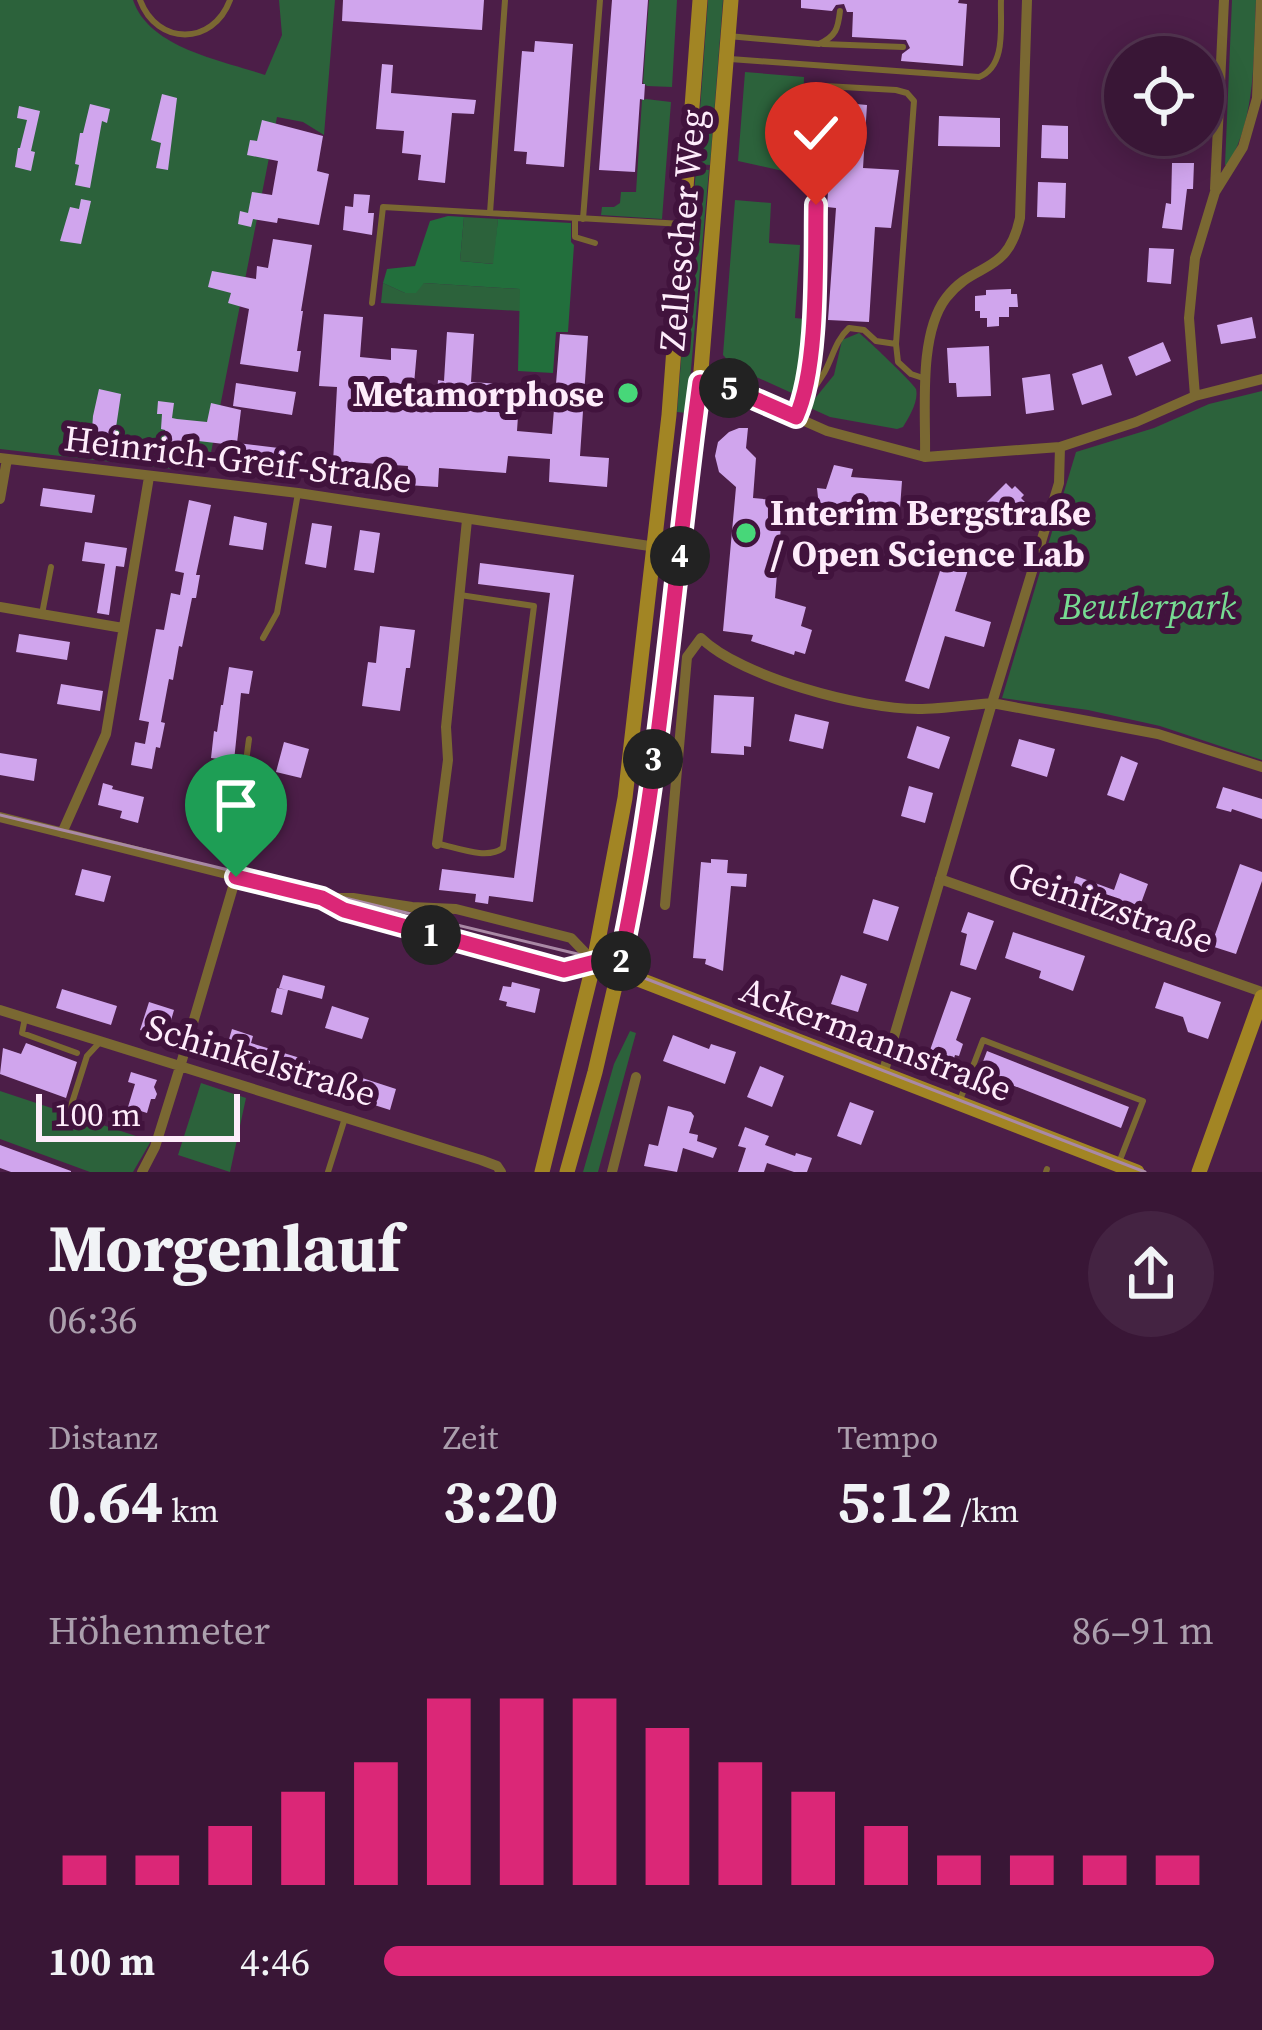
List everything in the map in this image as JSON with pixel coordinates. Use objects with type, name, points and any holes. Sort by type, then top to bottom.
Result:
[{"type":"main road","name":"Zellescher Weg","points":[[542,1172],[595,962],[625,799],[669,415],[700,0]]},
{"type":"main road","name":"Zellescher Weg","points":[[568,1172],[630,922],[653,759],[700,382],[731,0]]},
{"type":"main road","name":"Ackermannstraße","points":[[595,962],[1137,1172]]},
{"type":"main road","points":[[1199,1172],[1262,994]]},
{"type":"street","points":[[925,457],[929,343],[935,318],[964,280],[996,263],[1015,241],[1020,218],[1027,0]]},
{"type":"street","points":[[1195,396],[1189,318],[1196,258],[1215,192],[1224,0]]},
{"type":"street","points":[[1215,192],[1243,147],[1257,98],[1261,0]]},
{"type":"street","points":[[700,382],[725,386],[827,431],[925,457],[1060,447],[1195,396],[1262,379]]},
{"type":"street","points":[[883,1074],[1059,483],[1060,447]]},
{"type":"street","points":[[0,499],[3,459]]},
{"type":"street","name":"Heinrich-Greif-Straße","points":[[3,459],[298,493],[656,547]]},
{"type":"street","points":[[62,833],[106,734],[149,477]]},
{"type":"street","points":[[437,844],[467,520]]},
{"type":"street","points":[[0,607],[123,628]]},
{"type":"street","points":[[664,904],[687,657],[701,638],[736,664],[840,698],[914,709],[992,703],[1158,734],[1262,767]]},
{"type":"street","points":[[0,817],[322,898],[456,909],[571,938],[595,962]]},
{"type":"street","points":[[142,1172],[181,1067],[233,876]]},
{"type":"street","name":"Geinitzstraße","points":[[940,879],[1262,994]]},
{"type":"street","points":[[322,898],[344,910],[564,970],[595,962]]},
{"type":"street","name":"Schinkelstraße","points":[[0,1010],[497,1166],[502,1172]]},
{"type":"street","points":[[612,1172],[636,1077]]},
{"type":"lane","points":[[140,0],[149,20],[178,34],[213,25],[230,0]]},
{"type":"lane","points":[[490,213],[505,0]]},
{"type":"lane","points":[[596,243],[575,237],[600,0]]},
{"type":"lane","points":[[726,59],[979,77],[990,73],[997,62],[1001,0]]},
{"type":"lane","points":[[819,44],[838,29],[840,11]]},
{"type":"lane","points":[[728,36],[902,47]]},
{"type":"lane","points":[[805,398],[825,86],[896,90],[914,101],[896,344],[898,362],[911,374],[927,376]]},
{"type":"lane","points":[[372,303],[383,207],[683,224]]},
{"type":"lane","points":[[796,417],[824,374],[839,337],[849,328],[864,330],[876,341],[896,344]]},
{"type":"lane","points":[[263,638],[278,613],[298,493]]},
{"type":"lane","points":[[42,614],[50,567]]},
{"type":"lane","points":[[437,844],[487,854],[503,848],[534,606],[460,595]]},
{"type":"lane","points":[[233,876],[249,739]]},
{"type":"lane","points":[[25,1018],[22,1033],[77,1053]]},
{"type":"lane","points":[[959,1103],[983,1040],[1143,1101],[1118,1165]]},
{"type":"lane","points":[[70,1109],[87,1056],[100,1042]]},
{"type":"lane","points":[[328,1172],[345,1117]]},
{"type":"green space","points":[[0,0],[133,0],[141,16],[170,41],[265,75],[282,35],[279,0],[335,0],[324,135],[303,122],[277,117],[207,473],[0,449]]},
{"type":"green space","points":[[649,0],[677,0],[672,87],[643,83]]},
{"type":"green space","points":[[708,0],[723,0],[710,165],[696,164]]},
{"type":"green space","points":[[1232,0],[1256,0],[1252,85],[1244,126],[1225,165]]},
{"type":"green space","points":[[745,72],[804,77],[801,175],[738,161]]},
{"type":"green space","points":[[642,100],[671,102],[662,219],[601,215],[602,207],[620,203],[621,192],[636,192]]},
{"type":"green space","points":[[696,169],[709,170],[687,413],[677,412]]},
{"type":"green space","points":[[735,200],[771,203],[769,243],[800,245],[795,318],[804,319],[794,394],[734,367],[723,355]]},
{"type":"green space","points":[[464,217],[498,219],[494,264],[460,261]]},
{"type":"green space","points":[[464,217],[460,261],[493,264],[498,219],[571,223],[574,245],[568,332],[556,332],[553,373],[518,371],[520,289],[424,283],[416,293],[405,293],[383,283],[387,269],[415,266],[430,221]]},
{"type":"green space","points":[[383,283],[405,293],[424,283],[520,289],[520,311],[381,303]]},
{"type":"green space","points":[[859,333],[916,389],[915,404],[903,427],[830,417],[808,407],[834,375],[842,340]]},
{"type":"green space","name":"Beutlerpark","points":[[1262,391],[1262,760],[1160,726],[1002,698],[1076,452],[1154,428],[1209,404]]},
{"type":"green space","points":[[630,1031],[636,1033],[598,1172],[583,1172],[614,1064]]},
{"type":"green space","points":[[201,1083],[246,1098],[230,1172],[178,1155]]},
{"type":"green space","points":[[0,1091],[151,1141],[133,1172],[90,1172],[0,1139]]},
{"type":"building","points":[[343,0],[484,0],[482,30],[342,21]]},
{"type":"building","points":[[612,0],[648,0],[635,172],[599,170]]},
{"type":"building","points":[[801,0],[959,0],[967,4],[963,66],[901,61],[910,48],[906,40],[852,37],[853,12],[847,12],[844,4],[832,11],[801,8]]},
{"type":"building","points":[[535,41],[573,44],[564,167],[526,164],[527,152],[514,151],[522,51],[534,52]]},
{"type":"building","points":[[382,64],[393,65],[391,93],[476,100],[474,114],[452,113],[445,183],[418,180],[421,155],[402,153],[404,131],[376,129]]},
{"type":"building","points":[[162,94],[177,98],[168,170],[156,168],[161,143],[151,140]]},
{"type":"building","points":[[834,102],[867,105],[863,168],[899,170],[891,228],[875,227],[869,322],[828,320],[836,208],[827,207]]},
{"type":"building","points":[[90,104],[110,109],[107,123],[102,121],[90,188],[75,185],[79,165],[75,164]]},
{"type":"building","points":[[19,106],[40,111],[31,171],[15,167],[27,120],[17,118]]},
{"type":"building","points":[[939,116],[1000,118],[1000,147],[938,146]]},
{"type":"building","points":[[262,120],[323,136],[317,171],[329,174],[319,225],[278,218],[277,223],[253,219],[251,227],[238,224],[240,211],[248,213],[252,192],[272,195],[278,161],[247,155],[250,140],[257,141]]},
{"type":"building","points":[[1042,125],[1068,126],[1068,159],[1041,158]]},
{"type":"building","points":[[1172,163],[1194,163],[1182,230],[1162,228],[1166,203],[1171,204]]},
{"type":"building","points":[[1038,182],[1066,183],[1065,218],[1037,217]]},
{"type":"building","points":[[354,194],[370,195],[372,235],[343,230],[345,206],[353,207]]},
{"type":"building","points":[[81,199],[91,201],[81,244],[60,241],[70,207],[79,209]]},
{"type":"building","points":[[273,239],[312,245],[301,311],[298,372],[240,364],[249,309],[228,303],[231,293],[208,287],[212,271],[256,279],[257,266],[268,268]]},
{"type":"building","points":[[1149,248],[1174,249],[1171,284],[1147,282]]},
{"type":"building","points":[[1011,289],[1011,294],[1017,294],[1018,307],[1009,307],[1009,317],[999,317],[999,326],[987,327],[987,318],[975,311],[975,296],[986,295],[986,290]]},
{"type":"building","points":[[324,314],[363,317],[360,357],[391,360],[391,348],[417,350],[412,407],[436,409],[438,380],[444,381],[447,332],[474,334],[471,382],[501,384],[499,413],[518,416],[517,431],[552,434],[560,334],[588,336],[580,456],[609,458],[607,487],[549,482],[550,459],[508,456],[506,473],[439,468],[438,487],[407,485],[408,466],[350,462],[348,483],[332,482],[337,387],[319,386]]},
{"type":"building","points":[[1252,317],[1256,338],[1221,344],[1217,325]]},
{"type":"building","points":[[1163,342],[1171,361],[1136,376],[1128,357]]},
{"type":"building","points":[[989,346],[991,396],[957,397],[956,383],[949,383],[947,348]]},
{"type":"building","points":[[1102,364],[1112,395],[1082,405],[1072,374]]},
{"type":"building","points":[[1050,374],[1054,410],[1026,414],[1022,378]]},
{"type":"building","points":[[236,383],[296,392],[292,415],[233,406]]},
{"type":"building","points":[[99,389],[121,394],[111,461],[90,457]]},
{"type":"building","points":[[158,401],[174,403],[172,418],[177,419],[207,422],[211,403],[241,410],[237,443],[287,449],[286,460],[224,453],[224,444],[190,440],[188,470],[162,467],[165,430],[161,429],[162,414],[157,414]]},
{"type":"building","points":[[739,428],[748,428],[746,448],[756,458],[753,498],[783,501],[775,598],[806,607],[801,626],[812,630],[805,654],[751,641],[753,635],[723,631],[736,487],[719,472],[715,456],[718,442]]},
{"type":"building","points":[[834,465],[853,469],[851,477],[902,481],[900,508],[884,507],[883,524],[841,521],[821,526],[817,488],[826,489]]},
{"type":"building","points":[[1006,483],[1024,495],[1021,498],[1028,505],[1009,524],[987,502]]},
{"type":"building","points":[[43,488],[95,495],[92,513],[40,506]]},
{"type":"building","points":[[189,500],[211,505],[196,575],[200,575],[196,598],[192,598],[173,680],[169,679],[161,722],[165,723],[152,769],[131,765],[135,742],[145,744],[149,722],[139,720],[156,629],[164,630],[171,593],[180,595],[184,573],[175,571]]},
{"type":"building","points":[[234,516],[267,523],[263,550],[229,545]]},
{"type":"building","points":[[312,523],[332,526],[326,568],[305,564]]},
{"type":"building","points":[[360,530],[380,533],[374,573],[354,570]]},
{"type":"building","points":[[85,542],[127,548],[124,567],[116,566],[109,615],[97,613],[105,564],[82,561]]},
{"type":"building","points":[[947,549],[972,557],[955,611],[991,622],[984,647],[945,636],[929,689],[905,681]]},
{"type":"building","points":[[480,563],[574,575],[533,902],[489,896],[488,904],[475,902],[476,894],[439,890],[442,869],[514,878],[526,786],[550,593],[478,584]]},
{"type":"building","points":[[380,626],[415,630],[400,711],[362,706],[368,662],[376,663]]},
{"type":"building","points":[[19,634],[70,642],[67,660],[16,652]]},
{"type":"building","points":[[229,667],[253,671],[249,694],[241,693],[234,761],[211,758]]},
{"type":"building","points":[[61,684],[103,691],[100,711],[57,704]]},
{"type":"building","points":[[714,695],[754,697],[751,747],[744,746],[744,755],[711,753]]},
{"type":"building","points":[[795,714],[829,722],[823,749],[789,741]]},
{"type":"building","points":[[917,726],[950,737],[939,769],[907,758]]},
{"type":"building","points":[[1019,739],[1055,749],[1047,777],[1011,766]]},
{"type":"building","points":[[284,742],[309,749],[301,778],[276,772]]},
{"type":"building","points":[[0,753],[37,759],[34,781],[0,775]]},
{"type":"building","points":[[1121,756],[1138,763],[1124,801],[1107,795]]},
{"type":"building","points":[[103,783],[144,797],[138,823],[120,818],[122,811],[98,805]]},
{"type":"building","points":[[909,786],[933,793],[925,823],[901,816]]},
{"type":"building","points":[[1223,787],[1262,799],[1262,819],[1216,808]]},
{"type":"building","points":[[711,859],[728,860],[727,873],[747,874],[746,887],[731,886],[723,971],[705,964],[706,959],[693,958],[701,862],[711,863]]},
{"type":"building","points":[[1240,864],[1262,872],[1262,881],[1236,954],[1211,946]]},
{"type":"building","points":[[82,869],[111,876],[104,902],[75,895]]},
{"type":"building","points":[[1120,873],[1148,884],[1136,917],[1111,912],[1108,905],[1071,892],[1076,876],[1114,890]]},
{"type":"building","points":[[873,899],[899,907],[888,941],[863,933]]},
{"type":"building","points":[[968,912],[994,921],[976,970],[960,965],[967,934],[961,932]]},
{"type":"building","points":[[1013,932],[1085,956],[1073,991],[1039,978],[1041,971],[1005,958]]},
{"type":"building","points":[[283,975],[325,986],[322,999],[288,990],[282,1015],[271,1012],[277,988],[287,990],[279,988]]},
{"type":"building","points":[[841,975],[867,984],[858,1012],[831,1004]]},
{"type":"building","points":[[512,982],[540,989],[535,1013],[499,1000],[503,986],[511,987]]},
{"type":"building","points":[[1164,982],[1221,1002],[1208,1039],[1188,1032],[1183,1017],[1155,1008]]},
{"type":"building","points":[[62,989],[117,1006],[111,1025],[56,1008]]},
{"type":"building","points":[[951,991],[971,998],[956,1040],[963,1044],[953,1062],[929,1053]]},
{"type":"building","points":[[149,1002],[174,1010],[166,1038],[140,1030]]},
{"type":"building","points":[[332,1006],[369,1018],[362,1039],[325,1028]]},
{"type":"building","points":[[232,1029],[253,1036],[251,1043],[310,1061],[304,1083],[225,1053]]},
{"type":"building","points":[[673,1035],[709,1049],[711,1044],[736,1052],[725,1084],[663,1061]]},
{"type":"building","points":[[26,1043],[77,1062],[66,1098],[0,1074],[3,1048],[21,1054]]},
{"type":"building","points":[[987,1051],[1129,1107],[1121,1128],[979,1072]]},
{"type":"building","points":[[760,1066],[784,1076],[772,1107],[747,1097]]},
{"type":"building","points":[[131,1072],[157,1080],[157,1094],[147,1113],[128,1107],[135,1084],[128,1082]]},
{"type":"building","points":[[353,1075],[396,1089],[390,1110],[346,1096]]},
{"type":"building","points":[[850,1102],[874,1111],[861,1145],[837,1136]]},
{"type":"building","points":[[668,1106],[691,1112],[689,1133],[717,1148],[713,1158],[683,1148],[677,1172],[644,1166],[649,1144],[658,1146]]},
{"type":"building","points":[[745,1127],[769,1136],[765,1145],[812,1158],[807,1172],[767,1163],[764,1172],[738,1172],[746,1148],[738,1146]]},
{"type":"building","points":[[0,1145],[71,1171],[71,1172],[0,1168]]},
{"type":"tram line","points":[[0,815],[590,957],[1145,1172]]},
{"type":"place","name":"Metamorphose","points":[[628,393]]},
{"type":"place","name":"Interim Bergstraße / Open Science Lab","points":[[746,533]]},
{"type":"route","points":[[236,877],[564,970],[595,962],[618,971],[630,922],[653,759],[700,382],[725,386],[796,417],[805,398],[812,327],[816,205]]}]
